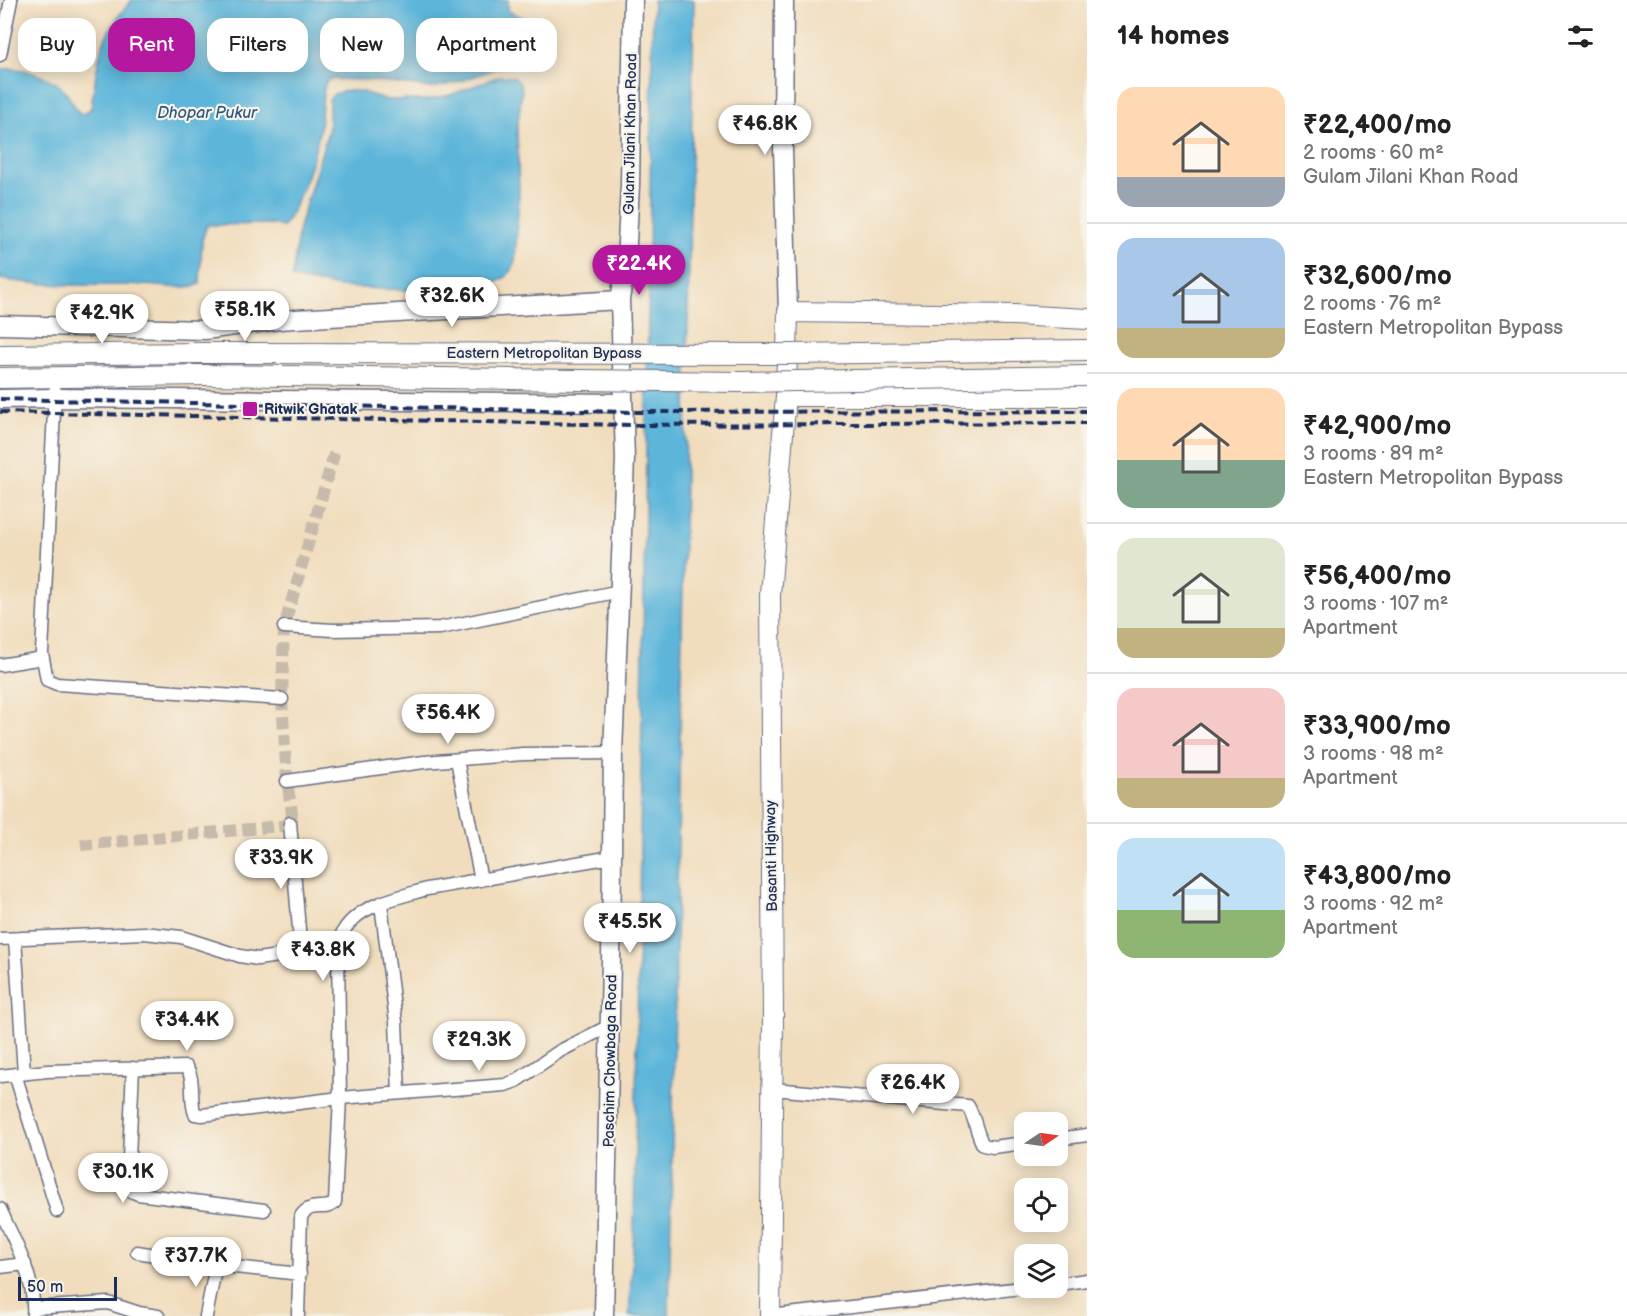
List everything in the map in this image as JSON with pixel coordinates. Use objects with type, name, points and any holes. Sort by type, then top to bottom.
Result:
[{"type":"main road","points":[[788,312],[1014,315],[1087,320]]},
{"type":"main road","name":"Basanti Highway","points":[[770,1316],[773,1089],[770,595],[786,396],[788,312]]},
{"type":"main road","name":"Eastern Metropolitan Bypass","points":[[0,355],[789,354],[1087,350]]},
{"type":"main road","points":[[0,378],[204,375],[740,382],[1087,376]]},
{"type":"main road","points":[[786,396],[1087,396]]},
{"type":"street","points":[[0,55],[11,0]]},
{"type":"street","name":"Gulam Jilani Khan Road","points":[[620,591],[625,459],[620,300],[626,261],[630,185],[633,0]]},
{"type":"street","points":[[784,0],[783,149],[788,312]]},
{"type":"street","points":[[0,325],[205,330],[279,320],[620,300]]},
{"type":"street","points":[[58,378],[54,398],[43,658],[47,680],[57,684],[282,699]]},
{"type":"street","points":[[0,399],[623,404]]},
{"type":"street","points":[[284,627],[333,630],[440,628],[620,591]]},
{"type":"street","name":"Paschim Chowbaga Road","points":[[604,1316],[609,1118],[613,753],[620,591]]},
{"type":"street","points":[[0,665],[43,658]]},
{"type":"street","points":[[287,781],[523,754],[613,753]]},
{"type":"street","points":[[457,760],[481,880]]},
{"type":"street","points":[[290,823],[302,953]]},
{"type":"street","points":[[298,1316],[301,1215],[311,1207],[329,1207],[335,1202],[340,1098],[338,947],[344,930],[363,911],[427,889],[612,857]]},
{"type":"street","points":[[381,904],[396,1022],[399,1094]]},
{"type":"street","points":[[0,939],[144,933],[181,937],[240,956],[258,959],[338,947]]},
{"type":"street","points":[[15,939],[20,1074],[57,1210]]},
{"type":"street","points":[[0,1076],[186,1067],[190,1072],[192,1107],[195,1114],[202,1115],[340,1098],[505,1085],[516,1081],[560,1052],[609,1026]]},
{"type":"street","points":[[133,1068],[128,1180],[131,1191],[138,1194],[264,1210]]},
{"type":"street","points":[[773,1089],[968,1106],[973,1116],[976,1134],[983,1145],[993,1147],[1014,1144]]},
{"type":"street","points":[[1068,1138],[1087,1135]]},
{"type":"street","points":[[0,1209],[25,1264],[33,1312],[108,1303],[139,1313],[158,1316]]},
{"type":"street","points":[[137,1252],[216,1265],[300,1274]]},
{"type":"street","points":[[0,1267],[25,1264]]},
{"type":"street","points":[[206,1316],[216,1265]]},
{"type":"street","points":[[1068,1283],[1087,1280]]},
{"type":"street","points":[[770,1316],[1014,1289]]},
{"type":"water","name":"Dhopar Pukur","points":[[132,0],[508,0],[508,11],[523,18],[416,18],[416,72],[486,72],[458,82],[432,88],[368,80],[332,79],[326,81],[315,150],[306,180],[288,219],[282,227],[274,224],[207,225],[202,240],[200,284],[180,287],[72,285],[0,279],[0,71],[13,69],[18,70],[18,72],[31,72],[55,82],[63,89],[80,114],[86,113],[91,108],[98,64],[108,34],[108,72],[195,72],[195,18],[118,18]]},
{"type":"water","points":[[653,0],[694,0],[669,1316],[629,1316],[634,1230]]},
{"type":"water","points":[[500,76],[513,77],[522,89],[517,130],[519,196],[515,260],[512,270],[506,277],[491,285],[408,290],[340,287],[292,278],[299,228],[329,128],[329,100],[334,94],[359,91],[388,100],[428,100],[450,95]]},
{"type":"tunnel","points":[[81,845],[281,826],[290,823],[292,813],[287,781],[282,699],[284,627],[335,451]]},
{"type":"railway","points":[[0,399],[632,412],[1087,411]]},
{"type":"railway","points":[[0,412],[632,425],[1087,423]]},
{"type":"place","name":"Ritwik Ghatak","points":[[250,409]]}]
